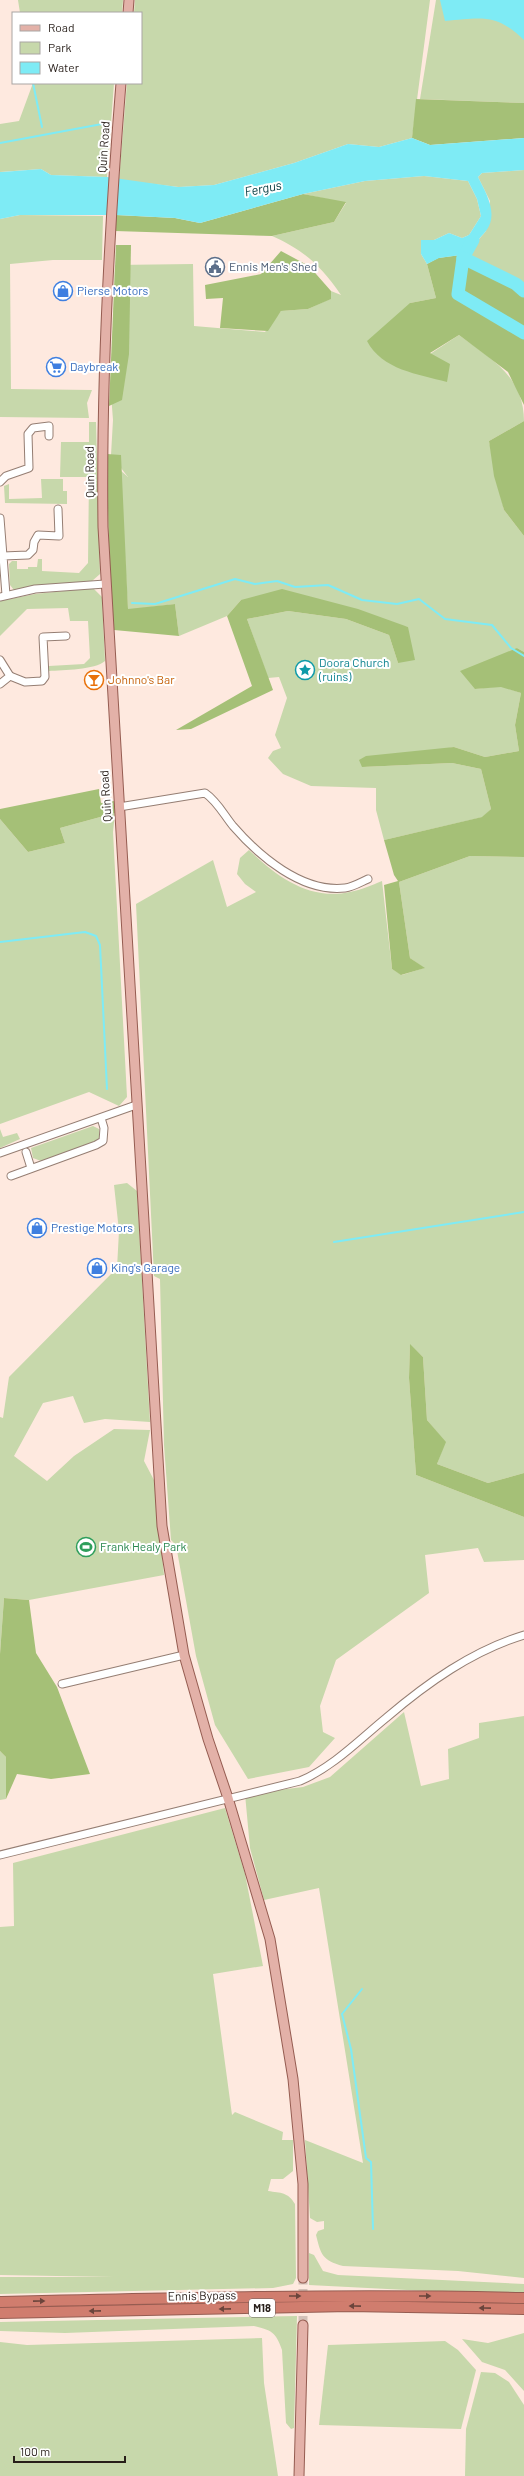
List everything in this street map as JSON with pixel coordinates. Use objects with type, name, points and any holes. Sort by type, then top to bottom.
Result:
[{"type":"highway","name":"Ennis Bypass","points":[[0,2302],[233,2297],[436,2296],[524,2298]]},
{"type":"highway","name":"Ennis Bypass","points":[[0,2314],[349,2306],[524,2309]]},
{"type":"main road","points":[[128,12],[130,0]]},
{"type":"main road","name":"Quin Road","points":[[121,84],[109,227],[102,428],[105,584],[162,1526],[184,1655],[208,1739],[228,1798],[270,1939],[293,2079],[303,2184],[303,2278]]},
{"type":"main road","points":[[299,2476],[303,2325]]},
{"type":"street","points":[[0,482],[6,476],[29,468],[28,434],[33,428],[49,426],[49,436]]},
{"type":"street","points":[[3,556],[28,555],[33,550],[34,542],[38,535],[60,536],[58,509]]},
{"type":"street","points":[[0,518],[3,556],[3,596],[35,589],[105,584]]},
{"type":"street","points":[[0,660],[10,676],[25,682],[42,681],[45,677],[43,638],[66,636]]},
{"type":"street","points":[[0,684],[10,676]]},
{"type":"street","points":[[119,807],[205,793],[245,839],[287,872],[313,883],[339,888],[347,888],[368,879]]},
{"type":"street","points":[[0,1153],[136,1105]]},
{"type":"street","points":[[11,1176],[96,1145],[103,1141],[104,1128],[101,1118]]},
{"type":"street","points":[[26,1152],[31,1168]]},
{"type":"street","points":[[0,1855],[311,1777],[388,1716],[461,1663],[492,1646],[524,1635]]},
{"type":"street","points":[[62,1684],[184,1655]]},
{"type":"green space","points":[[18,0],[123,0],[122,12],[20,12]]},
{"type":"green space","points":[[135,0],[430,0],[412,138],[379,147],[348,144],[294,163],[214,185],[179,187],[119,180],[127,84],[142,84],[142,12],[134,12]]},
{"type":"green space","points":[[436,0],[524,0],[524,103],[420,99]]},
{"type":"green space","points":[[33,84],[114,84],[107,177],[51,175],[41,169],[0,172],[0,124],[19,121]]},
{"type":"green space","points":[[416,99],[524,103],[524,138],[430,145],[412,138]]},
{"type":"green space","points":[[524,170],[524,291],[516,284],[463,258],[486,231],[490,201],[478,177],[482,173]]},
{"type":"green space","points":[[424,176],[468,181],[477,199],[481,216],[469,235],[462,238],[449,233],[434,240],[421,240],[421,254],[427,264],[436,298],[410,303],[430,354],[459,335],[483,352],[504,370],[512,380],[523,405],[524,421],[489,441],[504,510],[524,536],[524,652],[517,648],[475,689],[501,686],[521,693],[515,725],[519,751],[485,757],[454,747],[362,767],[452,763],[481,769],[491,809],[483,817],[384,840],[376,810],[376,788],[311,786],[283,774],[268,758],[273,751],[281,748],[275,735],[287,698],[279,677],[268,678],[247,619],[288,611],[346,619],[389,635],[398,663],[408,627],[241,600],[227,616],[179,636],[175,604],[128,610],[120,470],[128,477],[111,455],[113,420],[111,394],[115,265],[193,264],[194,326],[265,332],[281,311],[308,309],[330,299],[331,291],[341,295],[319,267],[303,253],[272,236],[334,222],[346,203],[303,194],[365,181]]},
{"type":"green space","points":[[303,194],[346,202],[334,222],[272,236],[115,231],[116,215],[175,218],[200,223]]},
{"type":"green space","points":[[20,215],[103,216],[102,260],[53,260],[10,264],[11,389],[92,390],[87,403],[89,418],[0,417],[0,219]]},
{"type":"green space","points":[[116,245],[131,245],[129,354],[122,400],[109,406]]},
{"type":"green space","points":[[281,251],[309,266],[331,291],[331,299],[308,309],[281,311],[268,331],[220,328],[223,298],[206,299],[205,285],[261,274]]},
{"type":"green space","points":[[468,254],[464,258],[516,284],[524,291],[524,405],[508,372],[459,335],[430,353],[450,364],[447,382],[413,373],[391,365],[374,351],[367,341],[410,303],[436,298],[427,264],[438,258]]},
{"type":"green space","points":[[524,421],[524,536],[504,510],[494,476],[489,441]]},
{"type":"green space","points":[[89,422],[96,422],[100,574],[92,581],[14,590],[10,585],[9,564],[12,561],[17,561],[17,569],[28,569],[28,567],[37,567],[38,559],[42,559],[42,571],[79,573],[88,563],[89,477],[60,477],[61,442],[89,442]]},
{"type":"green space","points":[[107,454],[121,455],[128,609],[175,604],[179,636],[114,630],[109,561]]},
{"type":"green space","points":[[41,479],[63,479],[63,491],[67,491],[67,504],[5,503],[4,486],[9,484],[9,499],[42,498]]},
{"type":"green space","points":[[93,588],[102,597],[105,661],[100,664],[87,668],[49,671],[49,666],[84,664],[90,658],[88,621],[70,621],[68,608],[27,609],[0,636],[0,601],[35,594]]},
{"type":"green space","points":[[282,589],[358,609],[408,627],[415,660],[398,663],[389,635],[346,619],[288,611],[247,619],[273,690],[191,729],[176,730],[252,686],[227,616],[241,600]]},
{"type":"green space","points":[[517,648],[524,652],[524,857],[470,856],[399,882],[410,958],[425,968],[401,975],[392,969],[384,885],[398,881],[394,875],[384,840],[482,817],[491,809],[481,769],[452,763],[362,767],[359,760],[366,756],[454,747],[485,757],[519,751],[515,725],[521,693],[501,687],[475,689],[460,671]]},
{"type":"green space","points":[[99,789],[101,803],[114,801],[115,813],[60,828],[65,843],[28,852],[0,819],[0,809]]},
{"type":"green space","points":[[115,813],[113,832],[127,1097],[119,1106],[89,1092],[0,1124],[0,819],[28,852],[65,843],[60,828]]},
{"type":"green space","points":[[249,850],[270,869],[307,890],[335,894],[362,889],[382,881],[392,969],[402,975],[424,968],[410,958],[399,882],[470,856],[524,857],[524,1473],[488,1483],[437,1464],[445,1442],[427,1420],[423,1357],[410,1345],[409,1378],[416,1475],[524,1517],[524,1560],[484,1562],[478,1548],[425,1555],[429,1593],[336,1660],[320,1706],[323,1732],[335,1738],[309,1767],[248,1779],[215,1725],[196,1656],[176,1545],[171,1540],[164,1445],[160,1279],[154,1276],[136,904],[213,860],[227,907],[256,892],[245,884],[237,874],[240,858]]},
{"type":"green space","points":[[93,1126],[99,1129],[100,1139],[97,1141],[41,1161],[33,1158],[31,1148]]},
{"type":"green space","points":[[0,1129],[3,1137],[17,1133],[20,1139],[0,1148]]},
{"type":"green space","points":[[127,1183],[137,1191],[150,1422],[105,1419],[84,1423],[73,1396],[43,1403],[14,1456],[47,1481],[74,1456],[114,1429],[150,1430],[144,1461],[155,1482],[164,1575],[29,1600],[4,1598],[0,1654],[0,1417],[3,1418],[9,1377],[117,1268],[119,1231],[114,1185]]},
{"type":"green space","points":[[410,1344],[423,1357],[427,1420],[446,1442],[437,1464],[488,1483],[524,1473],[524,1517],[416,1475],[409,1378]]},
{"type":"green space","points":[[4,1598],[29,1600],[36,1653],[57,1687],[90,1774],[51,1779],[17,1774],[6,1799],[6,1757],[0,1751],[0,1654]]},
{"type":"green space","points":[[404,1712],[421,1786],[449,1779],[448,1749],[479,1738],[479,1723],[524,1716],[524,2278],[458,2271],[343,2266],[327,2259],[321,2252],[316,2235],[318,2231],[324,2229],[324,2221],[317,2222],[310,2218],[305,2140],[363,2163],[319,1888],[264,1900],[250,1848],[245,1794],[303,1787],[330,1777]]},
{"type":"green space","points":[[0,1751],[6,1757],[6,1799],[0,1800]]},
{"type":"green space","points":[[225,1808],[245,1874],[263,1966],[213,1974],[232,2115],[235,2112],[283,2132],[282,2140],[293,2140],[293,2171],[283,2179],[271,2179],[268,2191],[287,2195],[295,2204],[296,2278],[293,2284],[273,2288],[0,2294],[0,2277],[114,2277],[0,2275],[0,1927],[14,1926],[13,1863]]},
{"type":"green space","points":[[309,2253],[314,2255],[323,2271],[338,2275],[524,2284],[524,2296],[309,2285]]},
{"type":"green space","points":[[297,2316],[294,2428],[291,2429],[286,2423],[282,2350],[275,2336],[265,2329],[254,2326],[65,2333],[0,2331],[0,2322]]},
{"type":"green space","points":[[524,2333],[524,2391],[505,2370],[482,2362],[462,2339],[488,2343]]},
{"type":"green space","points":[[262,2338],[264,2383],[278,2476],[0,2476],[0,2342],[27,2345]]},
{"type":"green space","points":[[445,2341],[458,2350],[476,2370],[461,2429],[319,2425],[328,2345]]},
{"type":"green space","points":[[481,2372],[495,2373],[509,2382],[524,2405],[524,2476],[465,2476],[466,2429]]},
{"type":"water","points":[[440,0],[524,0],[524,40],[505,25],[488,19],[445,21]]},
{"type":"water","name":"Fergus","points":[[412,138],[430,145],[524,138],[524,170],[482,173],[478,177],[490,204],[491,218],[490,224],[486,231],[468,254],[439,258],[427,264],[421,254],[421,240],[434,240],[449,233],[462,238],[469,235],[481,216],[477,199],[468,181],[424,176],[365,181],[303,194],[200,223],[175,218],[116,215],[20,215],[0,219],[0,172],[41,169],[51,175],[107,177],[178,187],[214,185],[294,163],[348,144],[379,147]]},
{"type":"waterway","points":[[33,84],[42,127]]},
{"type":"waterway","points":[[0,143],[102,124]]},
{"type":"waterway","points":[[473,240],[463,258],[458,294],[524,333]]},
{"type":"waterway","points":[[463,258],[516,284],[524,291]]},
{"type":"waterway","points":[[132,603],[155,604],[235,579],[255,584],[277,581],[295,587],[328,585],[362,600],[397,604],[419,599],[445,619],[492,625],[511,648],[524,656]]},
{"type":"waterway","points":[[0,942],[85,932],[96,936],[100,945],[107,1089]]},
{"type":"waterway","points":[[334,1242],[524,1212]]},
{"type":"waterway","points":[[362,1989],[342,2014],[351,2049],[366,2158],[371,2162],[373,2229]]},
{"type":"tunnel","points":[[303,2278],[303,2325]]},
{"type":"place","name":"Ennis Men's Shed","points":[[215,267]]},
{"type":"place","name":"Pierse Motors","points":[[63,291]]},
{"type":"place","name":"Daybreak","points":[[56,367]]},
{"type":"place","name":"Doora Church (ruins)","points":[[305,670]]},
{"type":"place","name":"Johnno's Bar","points":[[94,680]]},
{"type":"place","name":"Prestige Motors","points":[[37,1228]]},
{"type":"place","name":"King's Garage","points":[[97,1268]]},
{"type":"place","name":"Frank Healy Park","points":[[86,1547]]}]
